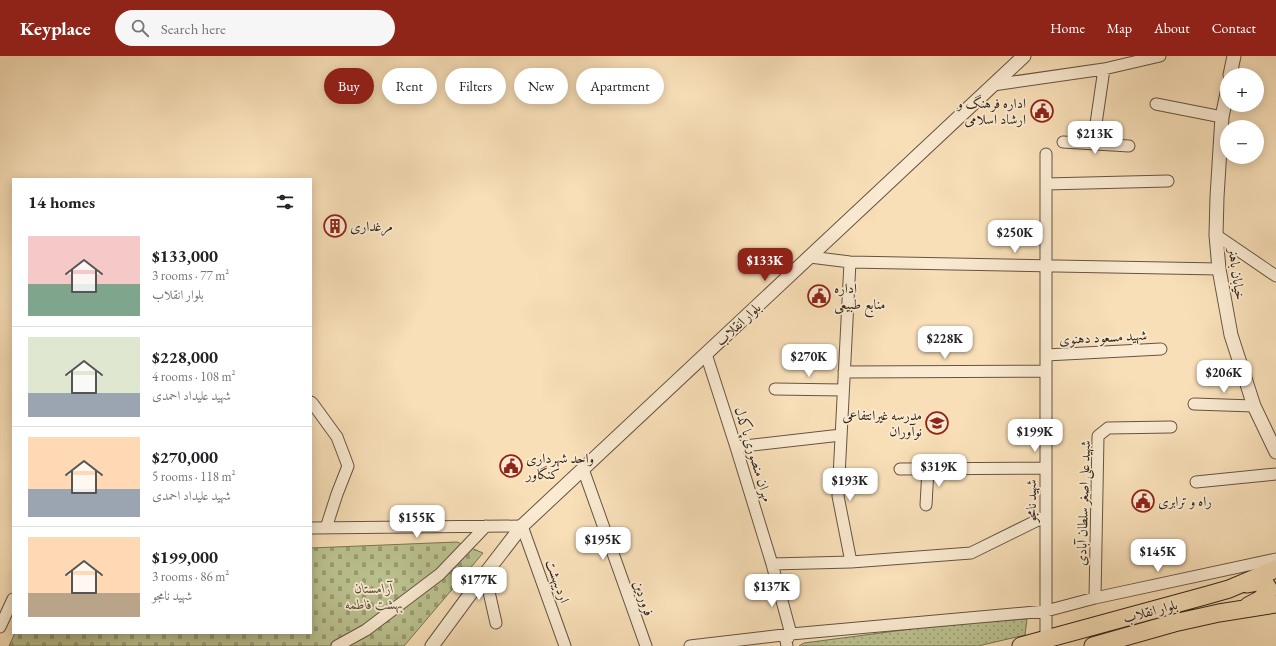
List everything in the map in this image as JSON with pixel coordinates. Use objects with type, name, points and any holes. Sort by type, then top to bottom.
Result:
[{"type":"main road","name":"بلوار انقلاب","points":[[1021,646],[1229,589],[1276,569]]},
{"type":"main road","points":[[1229,589],[1253,583],[1263,582],[1267,584],[1269,590],[1266,594],[1261,599],[1244,608]]},
{"type":"main road","name":"بلوار انقلاب","points":[[1093,646],[1129,642],[1174,623],[1244,608],[1276,604]]},
{"type":"street","name":"بلوار انقلاب","points":[[432,646],[484,574],[522,526],[1024,56]]},
{"type":"street","points":[[993,86],[1104,69],[1160,56]]},
{"type":"street","points":[[1231,68],[1234,56]]},
{"type":"street","points":[[1093,144],[1104,69]]},
{"type":"street","points":[[1156,104],[1222,117]]},
{"type":"street","name":"خیابان باهنر","points":[[1223,112],[1216,235],[1219,269],[1231,336],[1254,406],[1276,452]]},
{"type":"street","points":[[1063,142],[1129,146]]},
{"type":"street","name":"شهید نامجو","points":[[1046,154],[1046,639]]},
{"type":"street","points":[[1046,184],[1168,181]]},
{"type":"street","points":[[1216,235],[1276,276]]},
{"type":"street","points":[[810,257],[850,262],[1219,269]]},
{"type":"street","points":[[850,262],[838,496],[851,562]]},
{"type":"street","name":"شهید مسعود دهنوی","points":[[1046,355],[1161,349]]},
{"type":"street","name":"مهران منصوری پاکدل","points":[[706,354],[772,564],[791,634]]},
{"type":"street","points":[[844,372],[1046,371]]},
{"type":"street","points":[[775,389],[843,390]]},
{"type":"street","points":[[312,403],[337,437],[348,466],[326,528]]},
{"type":"street","points":[[1194,404],[1254,406]]},
{"type":"street","name":"شهید علی اصغر سلطان آبادی","points":[[1095,598],[1098,436],[1108,428],[1171,427]]},
{"type":"street","points":[[736,447],[841,435]]},
{"type":"street","points":[[900,469],[1046,468]]},
{"type":"street","name":"فروردین","points":[[583,469],[646,646]]},
{"type":"street","points":[[926,505],[928,469]]},
{"type":"street","points":[[1196,482],[1276,474]]},
{"type":"street","points":[[772,564],[851,562],[971,553],[1046,516]]},
{"type":"street","points":[[337,646],[366,630],[440,574],[486,526]]},
{"type":"street","points":[[312,528],[522,526]]},
{"type":"street","name":"اردیبهشت","points":[[522,526],[565,646]]},
{"type":"street","points":[[690,646],[791,634],[1046,611],[1095,598],[1276,560]]},
{"type":"street","points":[[484,574],[496,623]]},
{"type":"street","points":[[0,627],[12,601]]},
{"type":"street","points":[[787,646],[786,642],[791,634]]},
{"type":"green space","name":"آرامستان بهشت فاطمه","points":[[457,542],[483,553],[404,646],[9,646],[15,634],[312,634],[312,548]]},
{"type":"green space","points":[[1027,619],[1025,635],[978,646],[799,646],[804,643],[949,624]]},
{"type":"place","name":"اداره فرهنگ و ارشاد اسلامی","points":[[1042,111]]},
{"type":"place","name":"مرغداری","points":[[335,226]]},
{"type":"place","name":"اداره منابع طبیعی","points":[[819,296]]},
{"type":"place","name":"مدرسه غیرانتفاعی نوآوران","points":[[937,423]]},
{"type":"place","name":"واحد شهرداری کنگاور","points":[[511,466]]},
{"type":"place","name":"راه و ترابری","points":[[1143,501]]}]
